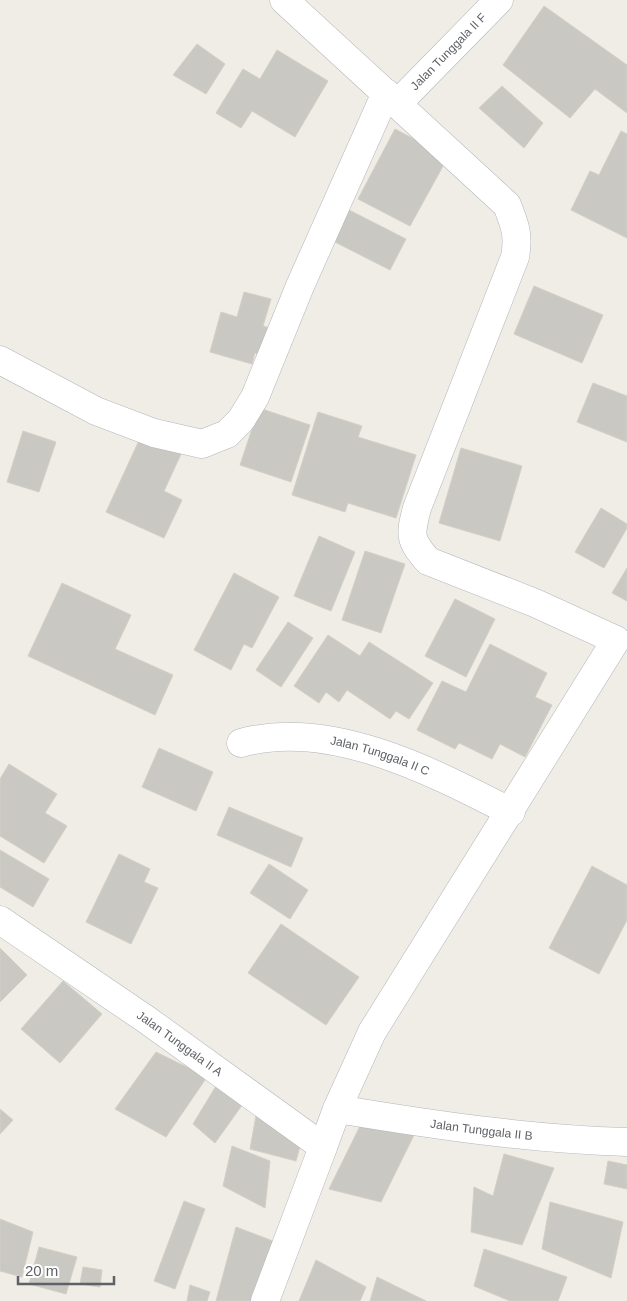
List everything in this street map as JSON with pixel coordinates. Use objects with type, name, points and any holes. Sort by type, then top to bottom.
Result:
[{"type":"street","points":[[265,1301],[337,1109],[372,1032],[621,637],[428,561],[416,547],[411,532],[417,508],[515,257],[518,240],[507,205],[284,0]]},
{"type":"street","name":"Jalan Tunggala II F","points":[[392,98],[499,0]]},
{"type":"street","points":[[0,360],[96,411],[154,433],[202,444],[227,434],[241,420],[255,397],[300,286],[392,98]]},
{"type":"street","name":"Jalan Tunggala II C","points":[[241,743],[264,737],[317,737],[376,752],[459,785],[511,812]]},
{"type":"street","name":"Jalan Tunggala II A","points":[[0,920],[147,1020],[323,1148]]},
{"type":"street","name":"Jalan Tunggala II B","points":[[337,1109],[484,1132],[559,1140],[627,1142]]},
{"type":"building","points":[[544,6],[627,65],[627,113],[595,89],[570,118],[503,65]]},
{"type":"building","points":[[197,44],[225,64],[206,94],[173,75]]},
{"type":"building","points":[[277,50],[328,81],[295,137],[252,111],[241,128],[216,113],[243,69],[260,79]]},
{"type":"building","points":[[502,86],[543,123],[524,148],[479,108]]},
{"type":"building","points":[[395,129],[448,157],[410,226],[358,199]]},
{"type":"building","points":[[621,131],[627,134],[627,238],[571,210],[590,171],[599,175]]},
{"type":"building","points":[[349,210],[406,239],[390,270],[333,241]]},
{"type":"building","points":[[534,286],[603,315],[582,363],[514,334]]},
{"type":"building","points":[[244,292],[271,299],[263,326],[276,330],[268,357],[255,353],[252,364],[210,352],[221,312],[237,317]]},
{"type":"building","points":[[593,383],[627,396],[627,442],[577,422]]},
{"type":"building","points":[[259,408],[310,425],[291,482],[240,465]]},
{"type":"building","points":[[318,412],[362,426],[358,437],[416,455],[396,518],[348,503],[345,512],[292,495]]},
{"type":"building","points":[[23,431],[56,442],[39,492],[7,482]]},
{"type":"building","points":[[142,434],[182,452],[164,491],[182,500],[164,538],[106,512]]},
{"type":"building","points":[[461,448],[522,466],[500,541],[439,523]]},
{"type":"building","points":[[601,508],[627,524],[627,528],[604,568],[575,552]]},
{"type":"building","points":[[319,536],[355,552],[331,611],[294,596]]},
{"type":"building","points":[[365,551],[405,564],[381,633],[342,620]]},
{"type":"building","points":[[627,568],[627,601],[612,593]]},
{"type":"building","points":[[234,573],[279,597],[252,648],[244,644],[231,670],[194,650]]},
{"type":"building","points":[[62,583],[131,615],[115,649],[173,675],[155,715],[28,656]]},
{"type":"building","points":[[455,599],[495,619],[466,677],[425,656]]},
{"type":"building","points":[[288,622],[313,638],[281,687],[256,670]]},
{"type":"building","points":[[328,635],[360,656],[369,642],[433,683],[409,719],[396,711],[390,719],[347,690],[339,702],[326,692],[319,703],[294,686]]},
{"type":"building","points":[[490,644],[547,673],[535,697],[552,705],[525,757],[500,744],[492,759],[459,743],[455,749],[417,730],[442,681],[466,692]]},
{"type":"building","points":[[159,748],[213,772],[196,811],[142,787]]},
{"type":"building","points":[[9,764],[57,794],[45,813],[67,826],[44,863],[0,836],[0,779]]},
{"type":"building","points":[[229,807],[303,838],[291,867],[217,835]]},
{"type":"building","points":[[0,850],[49,879],[33,907],[0,887]]},
{"type":"building","points":[[119,854],[150,869],[144,882],[158,888],[131,944],[86,922]]},
{"type":"building","points":[[269,864],[308,890],[290,919],[250,893]]},
{"type":"building","points":[[592,866],[627,885],[627,920],[599,974],[549,948]]},
{"type":"building","points":[[281,924],[359,977],[326,1025],[248,973]]},
{"type":"building","points":[[0,948],[27,975],[0,1002]]},
{"type":"building","points":[[63,981],[102,1014],[60,1063],[21,1029]]},
{"type":"building","points":[[156,1052],[207,1077],[166,1137],[115,1109]]},
{"type":"building","points":[[216,1086],[245,1101],[215,1143],[193,1124]]},
{"type":"building","points":[[0,1109],[13,1120],[0,1134]]},
{"type":"building","points":[[257,1110],[302,1139],[296,1161],[250,1149]]},
{"type":"building","points":[[363,1120],[414,1135],[381,1202],[329,1189]]},
{"type":"building","points":[[232,1146],[270,1161],[265,1208],[223,1186]]},
{"type":"building","points":[[504,1154],[554,1168],[522,1245],[471,1232],[474,1187],[493,1196]]},
{"type":"building","points":[[608,1161],[627,1165],[627,1189],[604,1184]]},
{"type":"building","points":[[184,1201],[205,1209],[175,1289],[154,1281]]},
{"type":"building","points":[[550,1202],[623,1222],[611,1278],[542,1249]]},
{"type":"building","points":[[0,1219],[33,1232],[22,1277],[0,1271]]},
{"type":"building","points":[[236,1227],[273,1241],[256,1301],[216,1301]]},
{"type":"building","points":[[39,1247],[77,1257],[66,1294],[29,1284]]},
{"type":"building","points":[[484,1249],[567,1277],[558,1301],[510,1301],[474,1286]]},
{"type":"building","points":[[316,1260],[366,1287],[360,1301],[299,1301]]},
{"type":"building","points":[[83,1267],[102,1270],[100,1287],[80,1284]]},
{"type":"building","points":[[377,1277],[426,1301],[370,1301]]},
{"type":"building","points":[[190,1285],[210,1292],[207,1301],[187,1301]]}]
